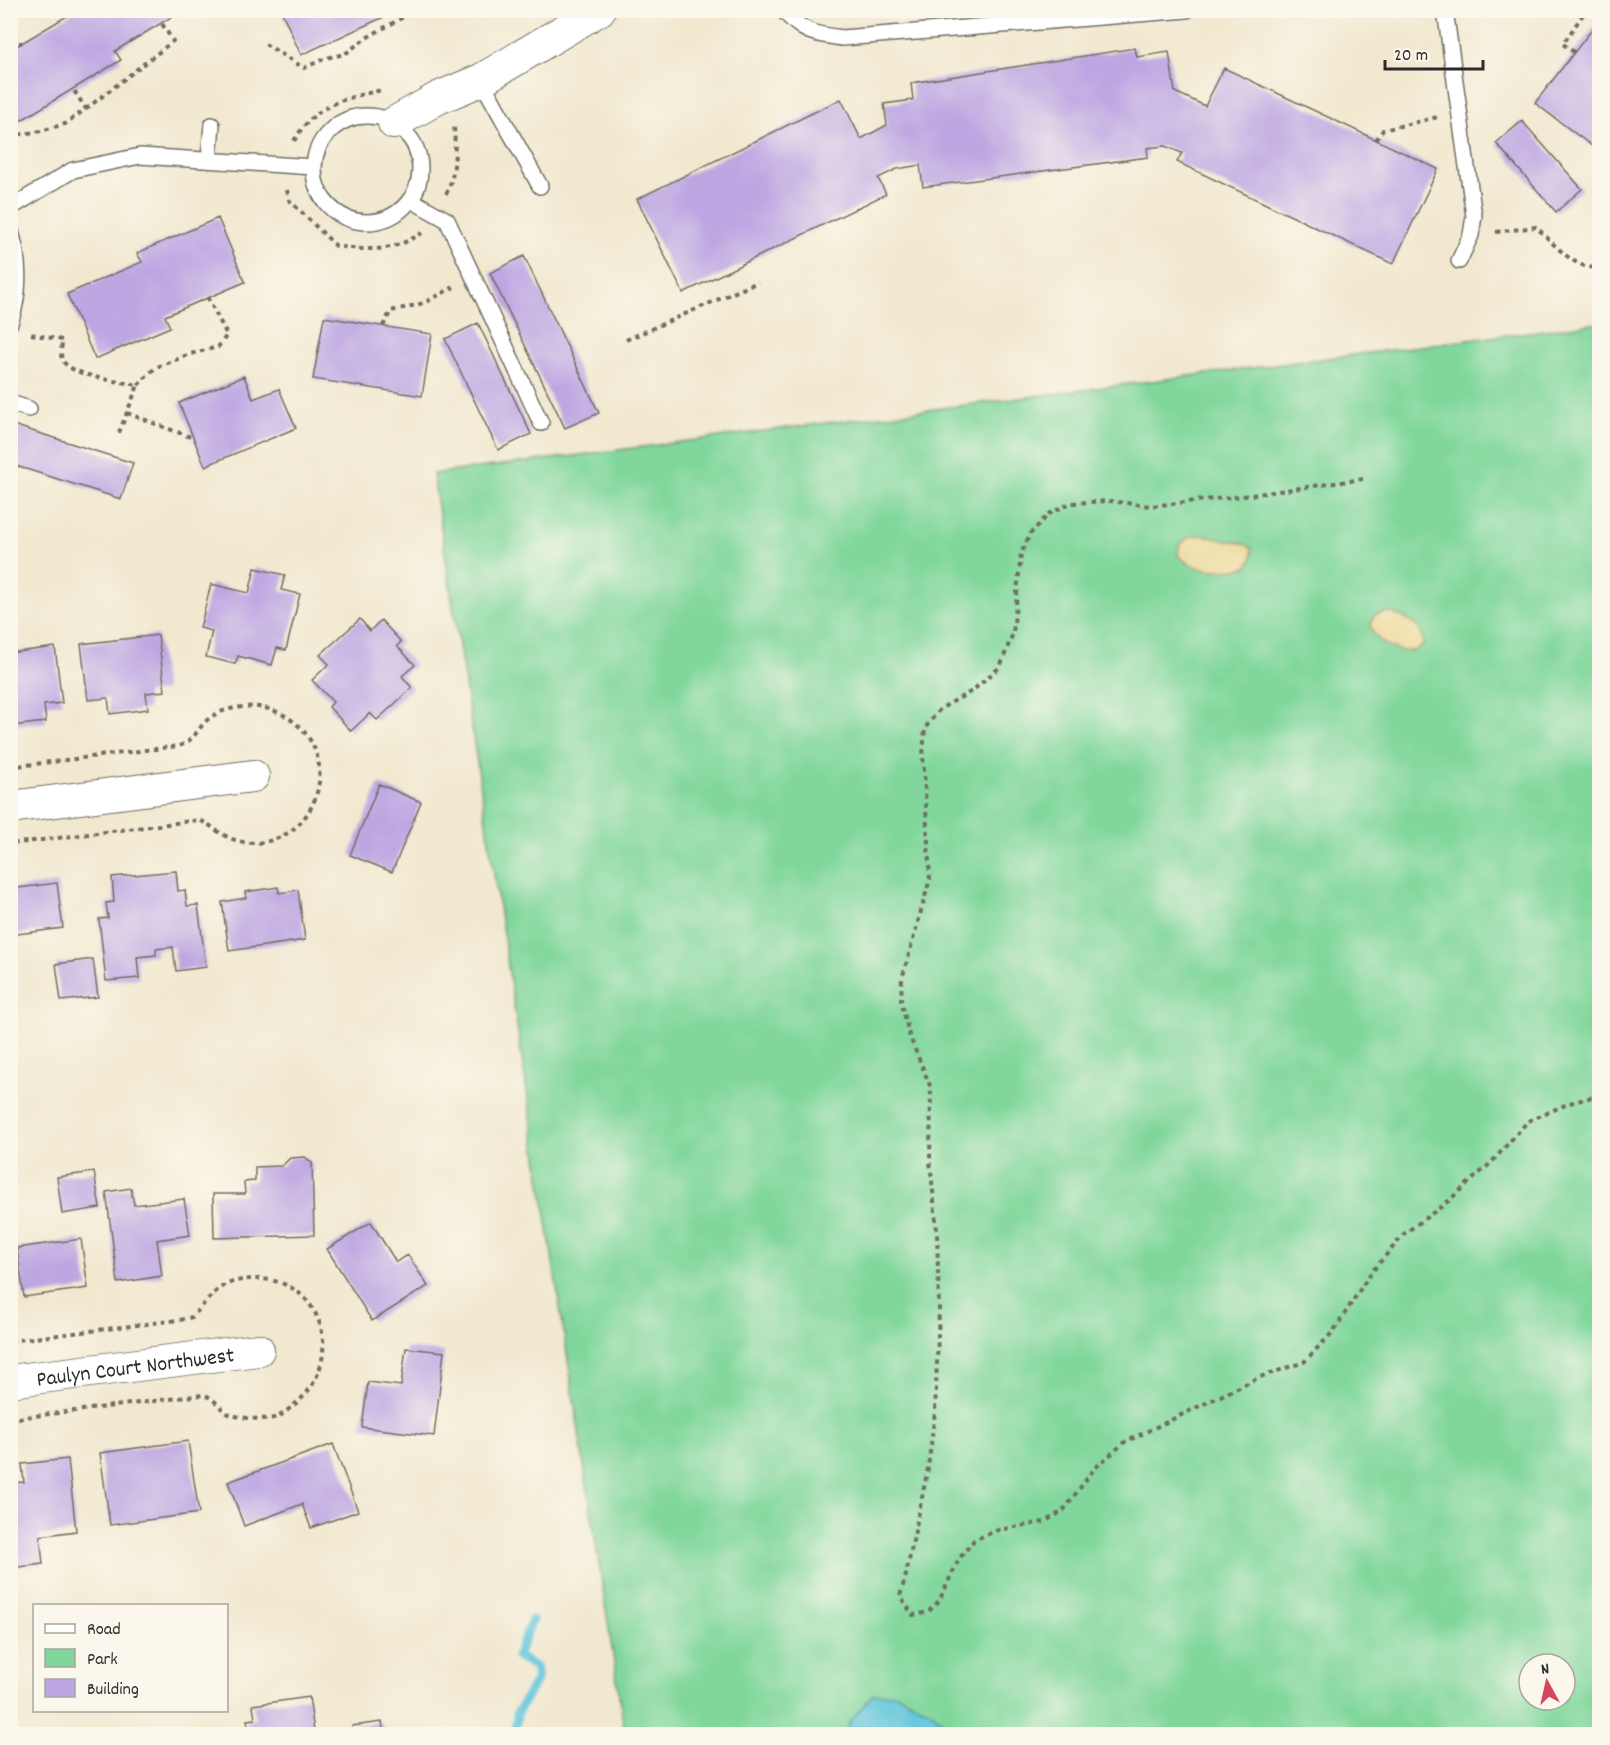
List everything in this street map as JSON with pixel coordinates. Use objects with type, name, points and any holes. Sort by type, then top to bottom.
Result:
[{"type":"street","points":[[394,123],[438,98],[481,80],[594,12]]},
{"type":"street","points":[[10,807],[253,776]]},
{"type":"street","name":"Paulyn Court Northwest","points":[[10,1381],[258,1350]]},
{"type":"lane","points":[[783,10],[795,24],[812,33],[842,38],[1187,10]]},
{"type":"lane","points":[[1445,10],[1474,216],[1472,235],[1459,261]]},
{"type":"lane","points":[[481,80],[540,186]]},
{"type":"lane","points":[[359,117],[377,117],[394,123],[408,135],[417,150],[421,168],[419,185],[411,200],[399,213],[384,220],[367,223],[350,220],[335,212],[323,199],[316,184],[314,167],[318,149],[327,134],[342,122],[359,117]]},
{"type":"lane","points":[[209,159],[212,125]]},
{"type":"lane","points":[[10,208],[73,170],[140,156],[314,167]]},
{"type":"lane","points":[[411,200],[447,220],[541,423]]},
{"type":"lane","points":[[10,228],[18,254],[16,328]]},
{"type":"lane","points":[[10,404],[29,409]]},
{"type":"path","points":[[10,24],[16,10]]},
{"type":"path","points":[[266,44],[304,68],[326,58],[345,54],[366,38],[416,10]]},
{"type":"path","points":[[1574,52],[1563,44],[1586,10]]},
{"type":"path","points":[[10,136],[65,124],[86,109],[173,41],[162,24]]},
{"type":"path","points":[[10,43],[22,43]]},
{"type":"path","points":[[73,89],[86,109]]},
{"type":"path","points":[[1376,140],[1383,130],[1459,112]]},
{"type":"path","points":[[1472,235],[1536,227],[1575,262],[1593,268],[1599,267]]},
{"type":"path","points":[[382,326],[391,311],[424,303],[473,277]]},
{"type":"path","points":[[626,340],[758,282]]},
{"type":"path","points":[[118,435],[138,385],[155,368],[190,354],[218,347],[227,335],[208,298]]},
{"type":"path","points":[[16,328],[62,340],[62,359],[68,366],[97,379],[138,385]]},
{"type":"path","points":[[127,413],[193,438]]},
{"type":"path","points":[[1363,479],[1151,506],[1110,501],[1071,503],[1049,514],[1030,532],[1021,554],[1013,633],[1000,667],[972,691],[940,709],[925,728],[923,755],[930,879],[902,979],[901,1000],[909,1035],[931,1088],[930,1161],[938,1232],[939,1310],[935,1412],[928,1468],[900,1596],[913,1615],[928,1612],[939,1601],[959,1559],[974,1540],[998,1530],[1044,1522],[1064,1511],[1094,1469],[1125,1442],[1260,1377],[1304,1362],[1334,1332],[1370,1274],[1405,1233],[1446,1204],[1491,1164],[1528,1121],[1570,1103],[1599,1095]]},
{"type":"green space","points":[[1599,323],[1599,1734],[625,1734],[433,474]]},
{"type":"sand","points":[[1204,535],[1242,543],[1252,548],[1252,558],[1247,567],[1211,570],[1193,566],[1178,555],[1179,545],[1190,537]]},
{"type":"sand","points":[[1388,612],[1413,623],[1421,632],[1423,645],[1410,651],[1402,651],[1386,645],[1374,635],[1371,622],[1375,615]]},
{"type":"water","points":[[873,1694],[897,1694],[931,1711],[956,1734],[844,1734],[851,1720]]},
{"type":"building","points":[[77,10],[183,10],[115,51],[121,60],[15,124],[10,116],[10,50]]},
{"type":"building","points":[[281,10],[399,10],[301,55]]},
{"type":"building","points":[[1600,19],[1600,135],[1592,146],[1535,103]]},
{"type":"building","points":[[1135,48],[1137,57],[1169,52],[1175,92],[1205,106],[1224,68],[1438,169],[1393,264],[1177,162],[1182,153],[1165,146],[1147,148],[1148,157],[923,187],[920,165],[897,169],[878,178],[886,194],[683,293],[637,199],[841,99],[861,139],[887,125],[884,104],[913,100],[911,83]]},
{"type":"building","points":[[1522,121],[1582,189],[1556,212],[1496,143]]},
{"type":"building","points":[[218,218],[245,282],[165,316],[170,327],[95,359],[67,294],[142,262],[137,253]]},
{"type":"building","points":[[524,256],[599,413],[565,428],[490,273]]},
{"type":"building","points":[[324,317],[432,334],[422,396],[313,379]]},
{"type":"building","points":[[478,323],[531,434],[498,450],[445,339]]},
{"type":"building","points":[[244,376],[253,399],[279,389],[296,428],[205,466],[179,403]]},
{"type":"building","points":[[10,424],[133,463],[121,499],[10,464]]},
{"type":"building","points":[[255,568],[285,575],[281,590],[300,594],[286,650],[277,648],[272,665],[238,656],[235,664],[206,657],[212,631],[200,628],[211,584],[249,593]]},
{"type":"building","points":[[360,619],[370,631],[381,620],[401,642],[397,646],[415,665],[402,676],[412,688],[377,720],[370,713],[351,731],[329,707],[333,702],[312,680],[329,664],[320,655]]},
{"type":"building","points":[[158,635],[165,691],[146,693],[148,709],[110,714],[108,698],[88,700],[81,644]]},
{"type":"building","points":[[55,647],[62,703],[44,705],[46,722],[10,726],[10,653]]},
{"type":"building","points":[[379,784],[421,802],[392,872],[350,855]]},
{"type":"building","points":[[176,871],[178,891],[185,890],[187,906],[198,905],[206,967],[176,971],[173,947],[156,949],[156,955],[137,957],[139,978],[106,981],[99,919],[108,918],[106,903],[114,902],[112,877]]},
{"type":"building","points":[[57,883],[63,928],[10,935],[10,889]]},
{"type":"building","points":[[278,887],[279,893],[298,890],[305,940],[229,951],[222,902],[246,898],[245,892]]},
{"type":"building","points":[[93,959],[98,997],[61,1001],[56,964]]},
{"type":"building","points":[[305,1157],[312,1163],[314,1235],[214,1238],[213,1194],[245,1194],[244,1182],[255,1181],[255,1167],[282,1166],[290,1158]]},
{"type":"building","points":[[94,1172],[100,1208],[62,1214],[57,1177]]},
{"type":"building","points":[[131,1188],[134,1205],[184,1199],[190,1235],[157,1240],[162,1276],[118,1283],[106,1192]]},
{"type":"building","points":[[371,1222],[396,1262],[408,1255],[428,1286],[372,1321],[327,1249]]},
{"type":"building","points":[[81,1239],[88,1288],[24,1297],[17,1248]]},
{"type":"building","points":[[406,1348],[444,1352],[434,1436],[362,1427],[368,1382],[401,1386]]},
{"type":"building","points":[[188,1441],[199,1513],[110,1525],[100,1453]]},
{"type":"building","points":[[333,1444],[358,1511],[311,1528],[302,1504],[244,1526],[228,1482]]},
{"type":"building","points":[[68,1459],[76,1531],[40,1536],[43,1564],[10,1568],[10,1483],[24,1482],[22,1464]]},
{"type":"building","points":[[309,1697],[314,1731],[284,1734],[249,1732],[247,1720],[255,1719],[253,1705]]},
{"type":"building","points":[[382,1722],[384,1734],[353,1734],[352,1726]]},
{"type":"waterway","points":[[515,1734],[517,1713],[537,1679],[535,1667],[517,1656],[532,1620]]}]
